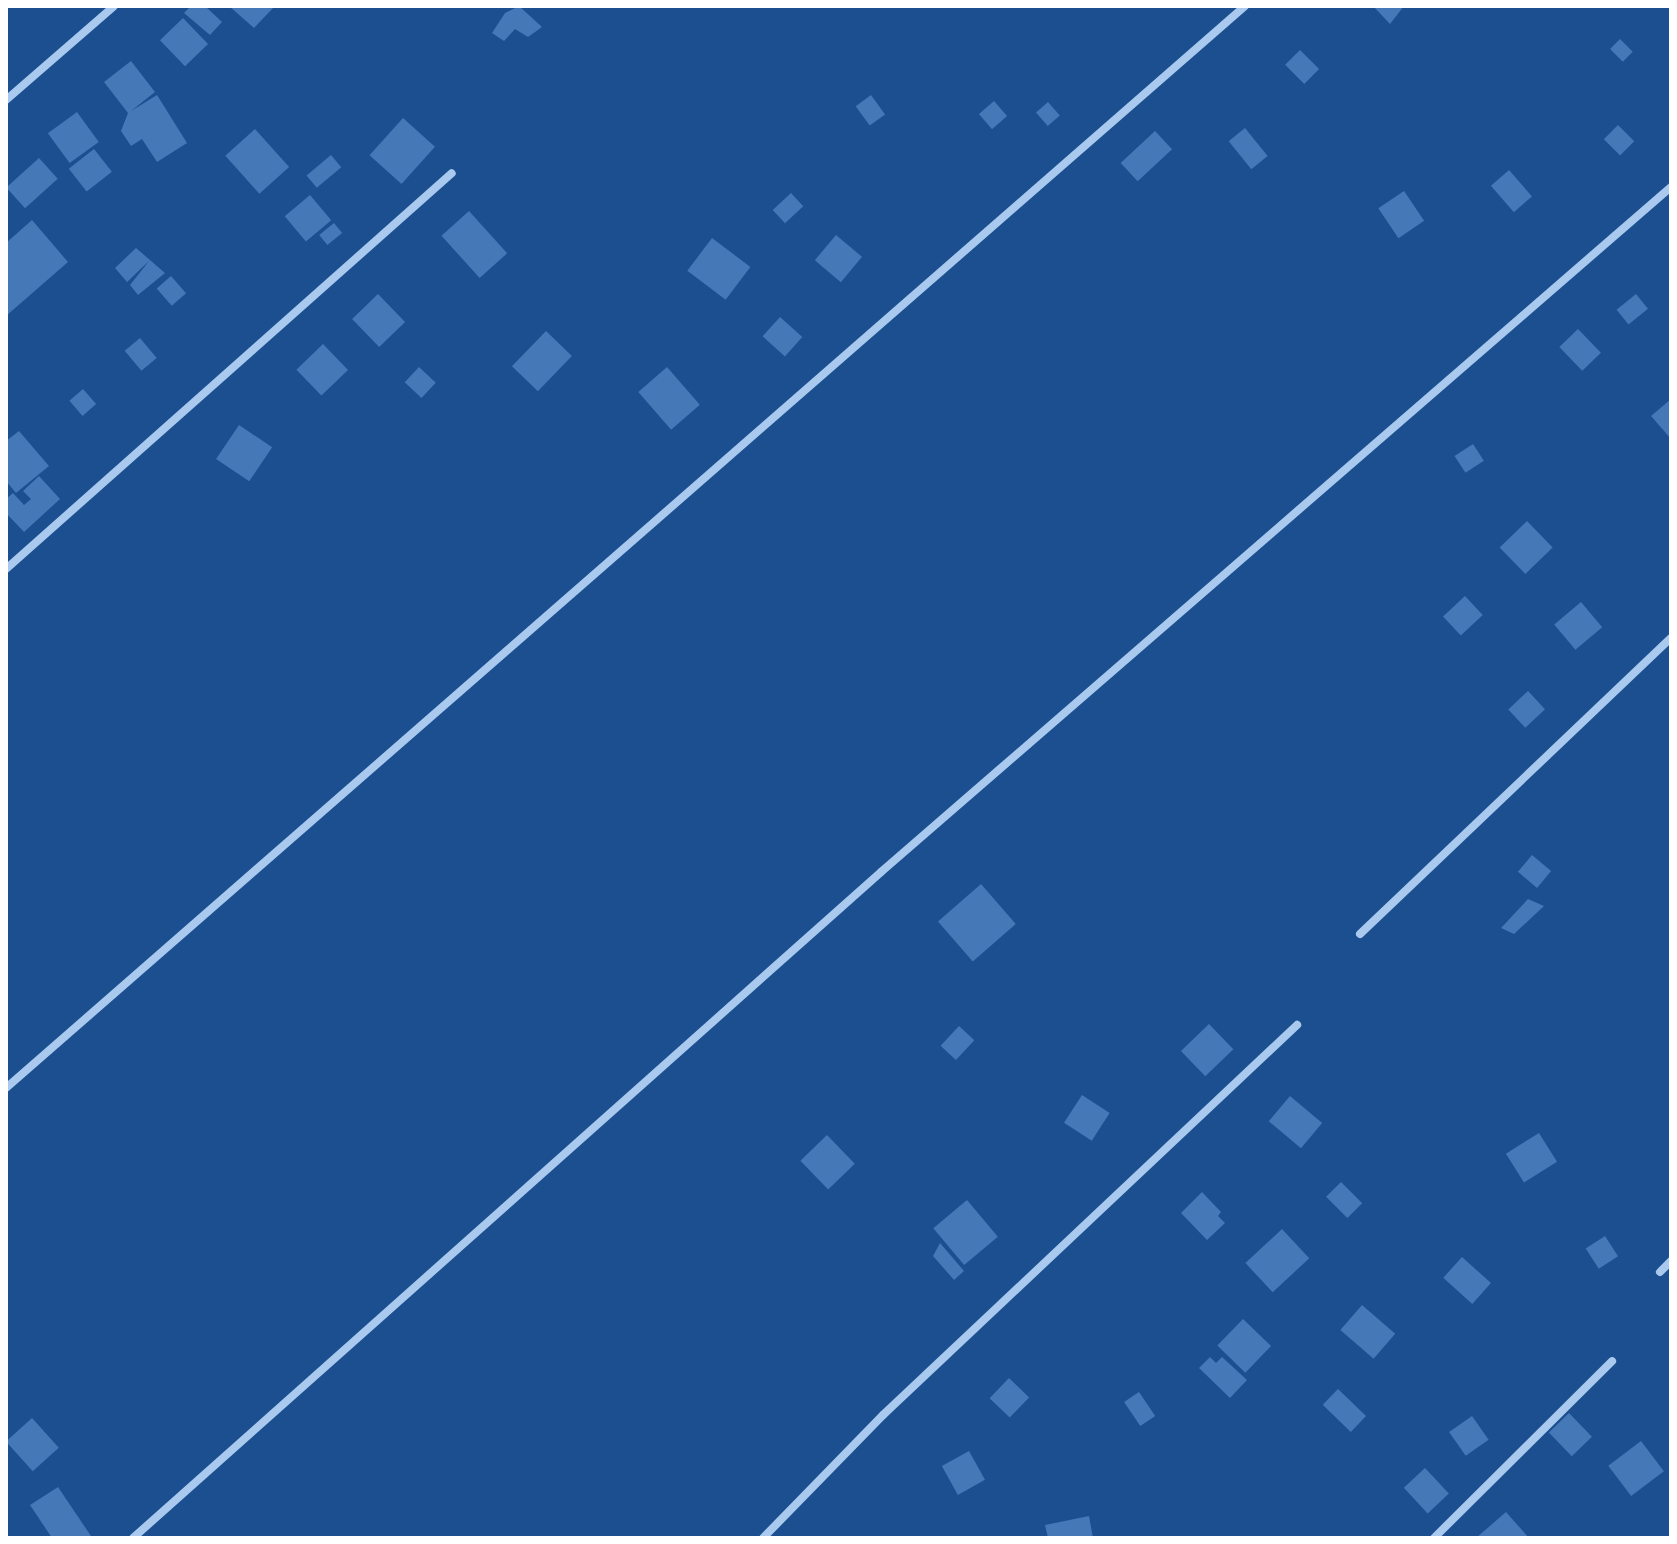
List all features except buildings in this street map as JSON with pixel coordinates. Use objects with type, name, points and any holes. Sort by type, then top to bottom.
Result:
[{"type":"street","points":[[6,100],[114,6]]},
{"type":"street","points":[[6,1088],[1245,6]]},
{"type":"street","points":[[6,569],[452,173]]},
{"type":"street","points":[[133,1538],[881,872],[1671,187]]},
{"type":"street","points":[[1360,934],[1671,638]]},
{"type":"street","points":[[763,1538],[883,1415],[1297,1025]]},
{"type":"street","points":[[1660,1272],[1671,1261]]},
{"type":"street","points":[[1434,1538],[1612,1361]]}]
